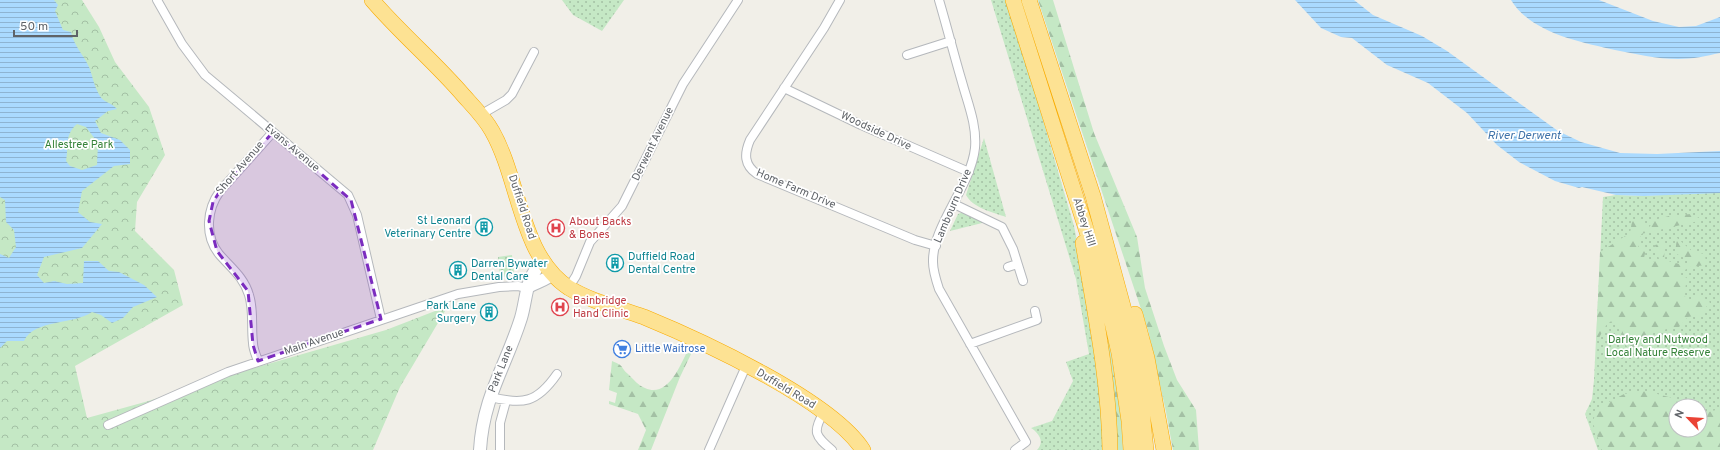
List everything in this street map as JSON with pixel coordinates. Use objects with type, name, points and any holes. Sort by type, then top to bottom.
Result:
[{"type":"highway","name":"Duffield Road","points":[[372,0],[454,85],[480,114],[491,130],[504,153],[529,233],[542,263],[552,274],[569,287],[589,297],[681,334],[746,366],[807,400],[824,412],[851,436],[863,450]]},
{"type":"highway","name":"Abbey Hill","points":[[1014,0],[1102,282],[1119,353],[1129,420],[1131,450]]},
{"type":"highway","name":"Abbey Hill","points":[[1029,0],[1093,196],[1128,321],[1142,401],[1146,450]]},
{"type":"highway","points":[[1074,189],[1103,358],[1110,450]]},
{"type":"highway","points":[[1093,196],[1127,287],[1139,329],[1147,358],[1164,450]]},
{"type":"street","name":"Evans Avenue","points":[[158,0],[182,44],[205,75],[344,192],[351,200],[362,233],[381,319]]},
{"type":"street","name":"Derwent Avenue","points":[[569,287],[576,276],[590,242],[622,206],[683,84],[738,0]]},
{"type":"street","name":"Home Farm Drive","points":[[840,0],[824,28],[747,147],[745,155],[751,170],[757,174],[915,240],[936,246]]},
{"type":"street","name":"Lambourn Drive","points":[[939,0],[974,123],[974,152],[969,172],[936,246],[933,261],[935,276],[939,289],[1026,442],[1015,450]]},
{"type":"street","points":[[907,55],[950,41]]},
{"type":"street","points":[[480,114],[506,100],[512,94],[534,52]]},
{"type":"street","name":"Woodside Drive","points":[[784,88],[861,125],[969,172]]},
{"type":"street","name":"Short Avenue","points":[[258,361],[253,344],[251,306],[248,291],[237,274],[217,251],[210,234],[209,221],[213,202],[220,191],[273,132]]},
{"type":"street","points":[[954,204],[1002,227],[1013,249],[1023,281]]},
{"type":"street","name":"Park Lane","points":[[480,450],[482,429],[490,397],[521,317],[532,273],[542,263]]},
{"type":"street","points":[[1008,267],[1017,264]]},
{"type":"street","points":[[528,288],[533,284],[546,280],[552,274]]},
{"type":"street","name":"Main Avenue","points":[[108,425],[214,378],[258,361],[460,293],[500,287],[518,286],[528,288]]},
{"type":"street","points":[[970,344],[1037,320],[1035,311]]},
{"type":"street","points":[[709,450],[746,366]]},
{"type":"street","points":[[490,397],[506,401],[521,402],[536,396],[543,391],[557,374]]},
{"type":"street","points":[[500,450],[500,423],[506,401]]},
{"type":"street","name":"Duffield Road","points":[[824,412],[817,424],[816,432],[820,440],[832,450]]},
{"type":"highlighted area","points":[[273,132],[351,200],[381,319],[258,361],[253,345],[248,291],[217,251],[209,221],[213,202],[220,191]]},
{"type":"green space","name":"Allestree Park","points":[[0,0],[82,0],[99,27],[115,62],[149,107],[165,155],[137,202],[135,231],[174,270],[183,305],[75,366],[87,418],[386,330],[448,306],[400,387],[373,450],[0,450]]},
{"type":"green space","points":[[562,0],[624,0],[602,31],[573,15]]},
{"type":"green space","points":[[991,0],[1008,0],[1074,226],[1090,306],[1106,450],[1037,450],[1041,444],[1041,441],[1039,435],[1031,428],[1052,421],[1073,381],[1066,362],[1089,354],[1076,279]]},
{"type":"green space","points":[[1038,0],[1053,0],[1094,133],[1137,237],[1145,288],[1164,346],[1177,380],[1196,410],[1199,450],[1173,450],[1148,330]]},
{"type":"green space","points":[[984,138],[1006,217],[978,206],[966,195]]},
{"type":"green space","name":"Darley and Nutwood Local Nature Reserve","points":[[1720,193],[1720,450],[1598,450],[1585,414],[1592,399],[1594,380],[1603,197],[1616,195],[1644,196]]},
{"type":"green space","points":[[964,212],[986,222],[950,231],[958,214]]},
{"type":"green space","points":[[1691,214],[1703,220],[1641,234],[1641,242],[1638,247],[1646,249],[1644,258],[1649,263],[1659,259],[1655,245],[1665,243],[1664,260],[1687,266],[1690,261],[1675,253],[1677,238],[1693,252],[1705,254],[1706,265],[1690,267],[1678,274],[1687,278],[1684,295],[1688,301],[1698,294],[1710,302],[1700,315],[1688,317],[1679,327],[1655,331],[1650,337],[1646,346],[1635,344],[1630,351],[1623,339],[1622,330],[1617,324],[1608,322],[1596,343],[1600,252],[1630,233],[1632,221],[1643,221],[1648,229],[1654,220],[1669,216]]},
{"type":"green space","points":[[512,255],[514,273],[512,276],[500,277],[498,257]]},
{"type":"green space","points":[[1104,339],[1109,341],[1121,418],[1123,450],[1115,450]]},
{"type":"green space","points":[[692,352],[680,377],[651,450],[638,450],[646,430],[638,414],[609,404],[609,401],[615,403],[617,393],[609,390],[612,361],[621,365],[626,372],[641,386],[653,390],[660,389],[666,385],[676,374],[686,354]]},
{"type":"green space","points":[[1646,391],[1672,398],[1668,398],[1668,438],[1708,438],[1708,412],[1716,410],[1720,412],[1720,450],[1602,450],[1593,423],[1596,409],[1624,394]]},
{"type":"water","points":[[0,0],[54,0],[58,5],[55,11],[63,30],[71,32],[74,42],[89,67],[98,93],[103,100],[113,105],[117,109],[108,111],[95,121],[101,133],[120,140],[130,150],[130,164],[114,166],[82,191],[78,212],[90,222],[102,224],[82,248],[44,257],[37,275],[44,283],[54,281],[67,284],[83,283],[84,261],[98,261],[109,271],[119,272],[144,285],[157,297],[133,307],[123,318],[112,323],[101,315],[92,312],[75,319],[36,329],[29,334],[24,341],[7,341],[0,348],[0,254],[9,258],[16,247],[14,230],[6,222],[5,200],[0,197]],"holes":[[[77,124],[86,127],[98,143],[97,165],[82,170],[70,166],[66,161],[70,132]]]},
{"type":"water","name":"River Derwent","points":[[1295,0],[1354,0],[1373,15],[1422,36],[1447,51],[1558,131],[1581,142],[1620,153],[1657,154],[1720,151],[1720,193],[1644,196],[1616,195],[1582,187],[1579,188],[1555,181],[1519,162],[1497,145],[1467,113],[1428,83],[1387,65],[1352,38],[1341,37],[1321,28]]},
{"type":"water","points":[[1511,0],[1599,0],[1653,21],[1679,27],[1696,26],[1720,17],[1720,53],[1694,58],[1670,59],[1638,55],[1587,43],[1543,28],[1531,21]]},
{"type":"place","name":"St Leonard Veterinary Centre","points":[[484,227]]},
{"type":"place","name":"About Backs & Bones","points":[[556,228]]},
{"type":"place","name":"Duffield Road Dental Centre","points":[[615,263]]},
{"type":"place","name":"Darren Bywater Dental Care","points":[[458,270]]},
{"type":"place","name":"Bainbridge Hand Clinic","points":[[560,307]]},
{"type":"place","name":"Park Lane Surgery","points":[[489,312]]},
{"type":"place","name":"Little Waitrose","points":[[622,349]]}]
